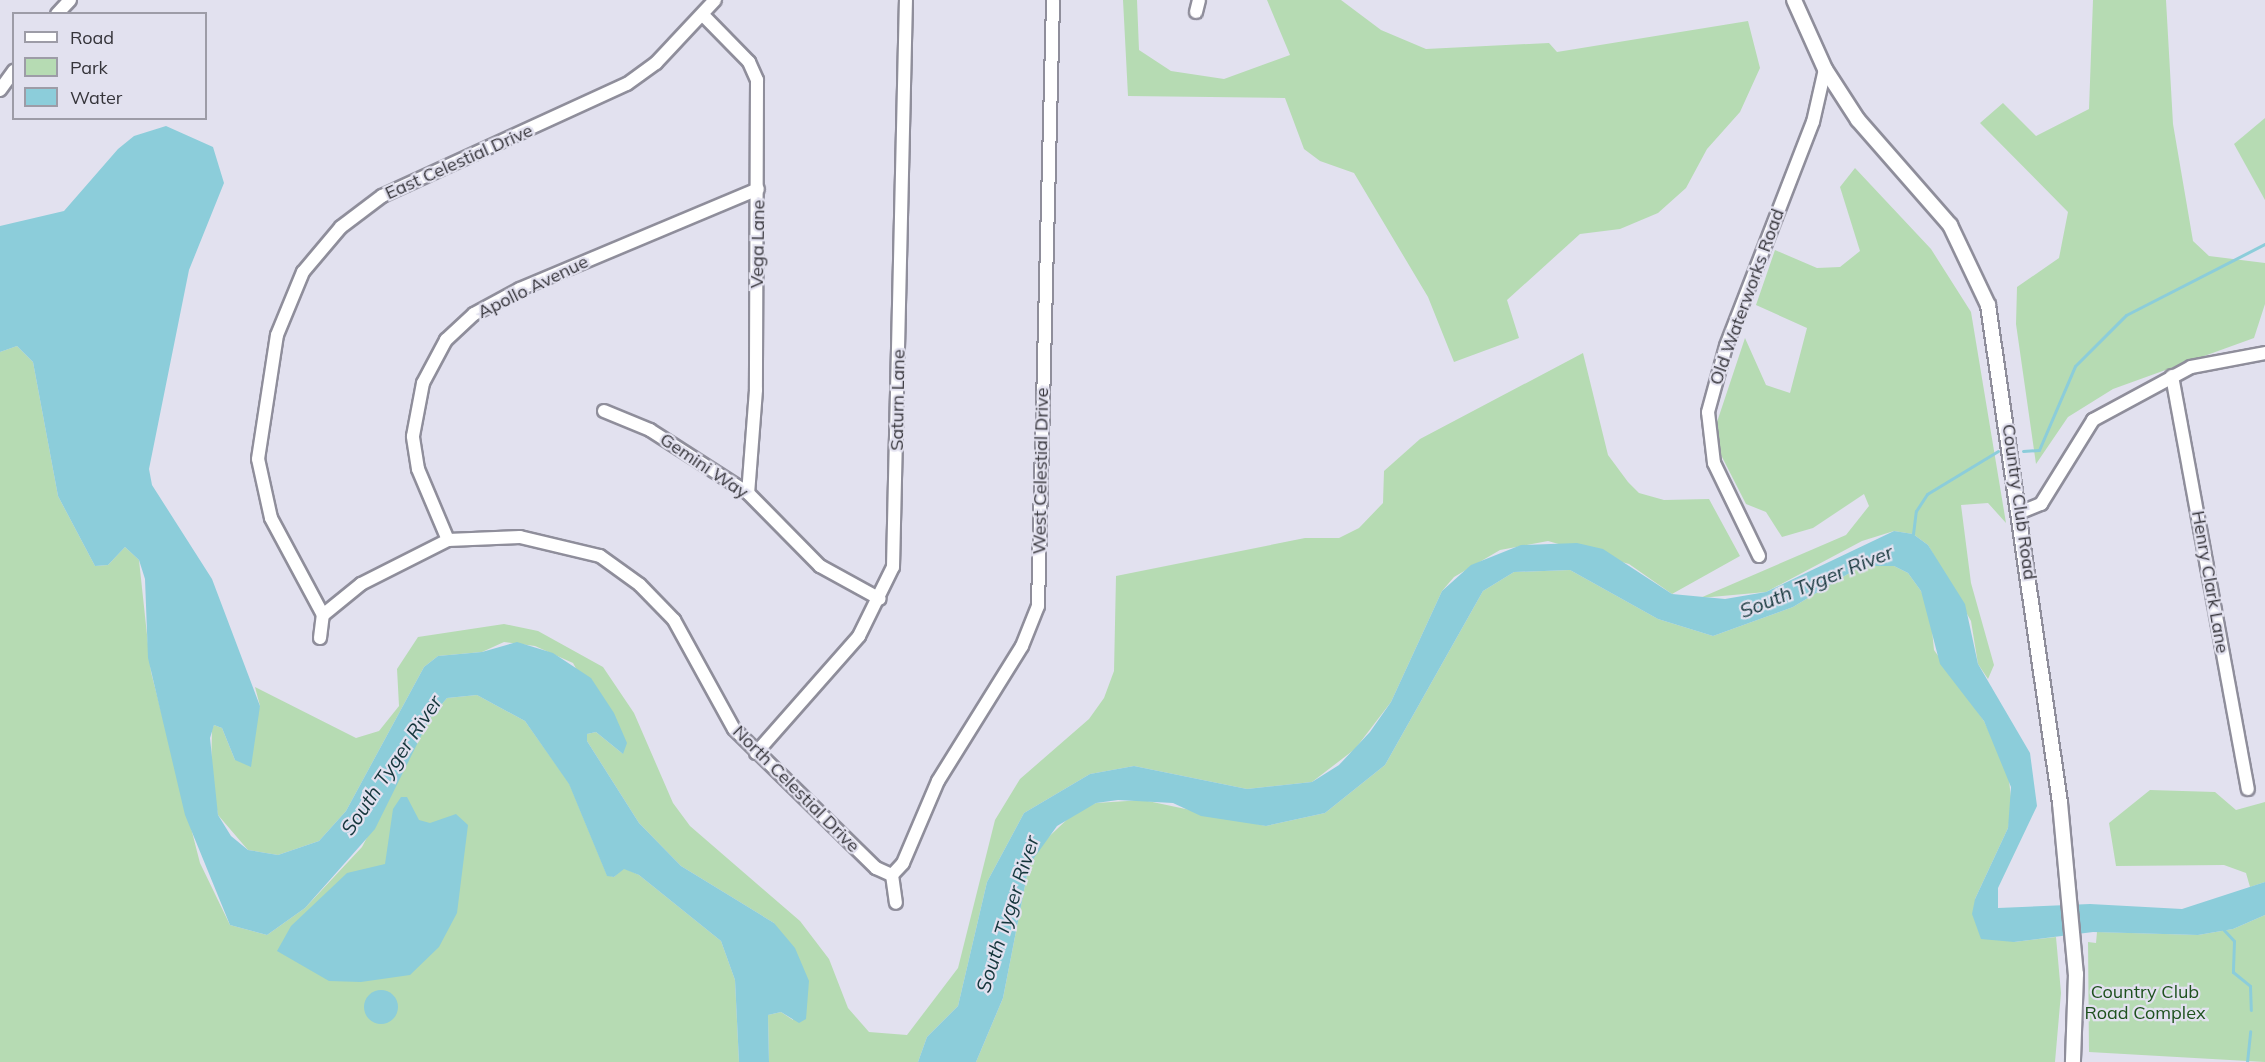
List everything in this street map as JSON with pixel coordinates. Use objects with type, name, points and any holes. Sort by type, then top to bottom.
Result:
[{"type":"street","points":[[59,12],[70,0]]},
{"type":"street","name":"East Celestial Drive","points":[[323,615],[271,518],[258,459],[277,335],[303,272],[341,227],[382,196],[611,93],[656,63],[703,15],[714,0]]},
{"type":"street","name":"Saturn Lane","points":[[756,753],[846,653],[880,599],[896,551],[906,0]]},
{"type":"street","name":"West Celestial Drive","points":[[892,875],[903,863],[938,781],[1023,646],[1038,606],[1053,0]]},
{"type":"street","name":"Country Club Road","points":[[1794,0],[1825,69],[1858,120],[1950,225],[1969,258],[1997,342],[2068,882],[2073,939],[2073,1062]]},
{"type":"street","name":"Vega Lane","points":[[703,15],[754,70],[758,189],[754,436],[748,493]]},
{"type":"street","name":"Old Waterworks Road","points":[[1759,556],[1714,463],[1708,412],[1726,346],[1813,122],[1825,69]]},
{"type":"street","points":[[0,90],[12,73]]},
{"type":"street","name":"Apollo Avenue","points":[[448,540],[418,469],[413,436],[423,383],[446,340],[474,314],[520,289],[758,189]]},
{"type":"street","points":[[2021,512],[2041,504],[2056,484],[2093,420],[2172,376],[2226,358],[2265,353]]},
{"type":"street","name":"Henry Clark Lane","points":[[2172,376],[2248,789]]},
{"type":"street","name":"Gemini Way","points":[[604,411],[650,430],[748,493],[820,566],[880,599]]},
{"type":"street","name":"North Celestial Drive","points":[[323,615],[372,576],[448,540],[541,539],[614,565],[674,620],[723,714],[756,753],[876,868],[892,875]]},
{"type":"street","points":[[320,638],[323,615]]},
{"type":"street","points":[[892,875],[896,903]]},
{"type":"green space","points":[[1123,0],[1137,0],[1139,50],[1171,71],[1224,79],[1290,55],[1267,0],[1341,0],[1381,30],[1426,49],[1549,43],[1557,52],[1748,21],[1760,68],[1740,112],[1707,149],[1686,188],[1658,213],[1620,229],[1580,234],[1507,300],[1519,338],[1454,362],[1428,297],[1354,173],[1320,161],[1304,149],[1285,98],[1128,96]]},
{"type":"green space","points":[[2093,0],[2166,0],[2173,124],[2193,241],[2209,256],[2265,263],[2265,304],[2254,338],[2113,389],[2068,417],[2036,464],[2016,324],[2017,287],[2059,258],[2068,212],[1980,123],[2003,103],[2036,136],[2089,109]]},
{"type":"green space","points":[[2265,118],[2265,200],[2234,144]]},
{"type":"green space","points":[[1855,168],[1931,249],[1971,312],[2006,523],[1988,503],[1961,505],[1971,583],[1994,665],[1988,679],[1978,664],[1971,621],[1928,545],[1913,534],[1894,531],[1862,541],[1766,592],[1700,598],[1846,535],[1869,506],[1864,494],[1813,528],[1782,537],[1766,512],[1746,504],[1721,455],[1717,422],[1745,338],[1766,385],[1790,393],[1807,328],[1756,305],[1775,250],[1817,268],[1840,267],[1860,251],[1840,187]]},
{"type":"green space","points":[[17,346],[33,362],[58,496],[95,566],[108,565],[125,547],[139,560],[151,672],[200,863],[230,925],[267,935],[305,908],[362,847],[430,718],[447,698],[477,695],[525,721],[569,783],[607,875],[614,877],[624,868],[639,875],[721,941],[735,980],[739,1062],[0,1062],[0,352]]},
{"type":"green space","points":[[1583,353],[1608,455],[1628,482],[1639,493],[1664,500],[1709,499],[1740,556],[1672,594],[1629,564],[1548,541],[1500,550],[1454,577],[1442,591],[1391,702],[1355,749],[1312,782],[1247,789],[1134,766],[1090,774],[1024,813],[987,882],[958,1006],[927,1037],[918,1062],[769,1062],[768,1015],[781,1012],[793,1020],[774,923],[681,866],[639,823],[587,741],[587,734],[596,732],[623,754],[573,663],[535,646],[504,642],[482,652],[438,656],[424,667],[346,811],[319,841],[278,855],[248,850],[218,815],[211,777],[212,730],[214,725],[222,728],[235,760],[260,706],[255,687],[356,738],[379,731],[399,706],[397,669],[418,637],[504,624],[538,631],[603,667],[634,713],[673,803],[690,826],[800,921],[829,959],[848,1008],[869,1032],[907,1035],[958,968],[995,820],[1020,779],[1089,719],[1104,698],[1114,671],[1116,576],[1305,538],[1339,538],[1359,528],[1383,503],[1384,471],[1420,439]]},
{"type":"green space","points":[[1861,566],[1894,566],[1908,573],[1921,591],[1930,610],[1934,650],[1984,721],[2008,772],[2012,806],[2008,828],[1975,899],[2014,942],[2056,937],[2061,993],[2055,1062],[976,1062],[1003,998],[1029,865],[1039,846],[1074,813],[1096,803],[1143,800],[1266,826],[1325,813],[1385,765],[1483,591],[1514,572],[1570,570],[1658,619],[1713,636],[1793,607]]},
{"type":"green space","points":[[2150,790],[2215,792],[2236,810],[2265,802],[2265,882],[2250,887],[2246,873],[2224,865],[2116,866],[2109,823]]},
{"type":"green space","name":"Country Club Road Complex","points":[[2265,915],[2265,1062],[2089,1052],[2088,942],[2096,943],[2097,932],[2198,935],[2233,929]]},
{"type":"water","name":"South Tyger River","points":[[166,126],[213,147],[224,183],[189,270],[149,469],[152,485],[212,579],[260,706],[251,767],[235,760],[222,728],[214,725],[210,738],[218,815],[231,836],[248,850],[278,855],[319,841],[346,811],[424,667],[438,656],[482,652],[517,642],[553,653],[591,678],[614,713],[627,743],[623,754],[596,732],[587,734],[587,741],[639,823],[681,866],[774,923],[795,948],[809,981],[806,1019],[799,1023],[781,1012],[768,1015],[769,1062],[739,1062],[735,980],[721,941],[639,875],[624,869],[614,877],[607,876],[569,784],[525,721],[477,695],[447,698],[430,718],[375,829],[305,908],[267,935],[230,925],[185,815],[148,658],[145,579],[139,560],[125,547],[108,565],[95,566],[58,496],[33,362],[17,346],[0,352],[0,226],[64,211],[118,149],[134,136]]},
{"type":"water","name":"South Tyger River","points":[[1894,531],[1913,534],[1928,545],[1965,604],[1978,664],[2030,753],[2037,806],[1998,888],[1998,908],[2090,904],[2182,909],[2265,882],[2265,915],[2233,929],[2198,935],[2093,932],[2014,942],[1981,939],[1972,914],[1975,899],[2008,828],[2011,787],[1984,721],[1940,664],[1921,591],[1908,573],[1894,566],[1861,566],[1793,607],[1713,636],[1658,619],[1570,570],[1514,572],[1483,591],[1385,765],[1325,813],[1266,826],[1201,816],[1173,803],[1118,800],[1096,803],[1057,826],[1029,865],[1003,998],[976,1062],[918,1062],[927,1037],[958,1006],[987,882],[1024,813],[1090,774],[1134,766],[1247,789],[1312,782],[1339,765],[1370,732],[1391,702],[1442,591],[1471,565],[1521,545],[1577,543],[1603,549],[1672,594],[1725,599],[1766,592]]},
{"type":"water","points":[[401,797],[407,797],[419,820],[430,823],[456,814],[468,825],[457,913],[439,947],[410,975],[361,982],[329,981],[277,951],[291,926],[347,873],[385,864],[393,809]]},
{"type":"water","points":[[381,990],[393,995],[398,1007],[393,1019],[381,1024],[369,1019],[364,1007],[369,995]]},
{"type":"waterway","points":[[2023,451],[2039,450],[2075,366],[2126,315],[2265,244]]},
{"type":"waterway","points":[[1913,534],[1916,511],[1927,494],[1998,451]]},
{"type":"waterway","points":[[2223,929],[2234,941],[2233,972],[2250,986],[2251,1010]]},
{"type":"waterway","points":[[2247,1062],[2250,1031]]}]
